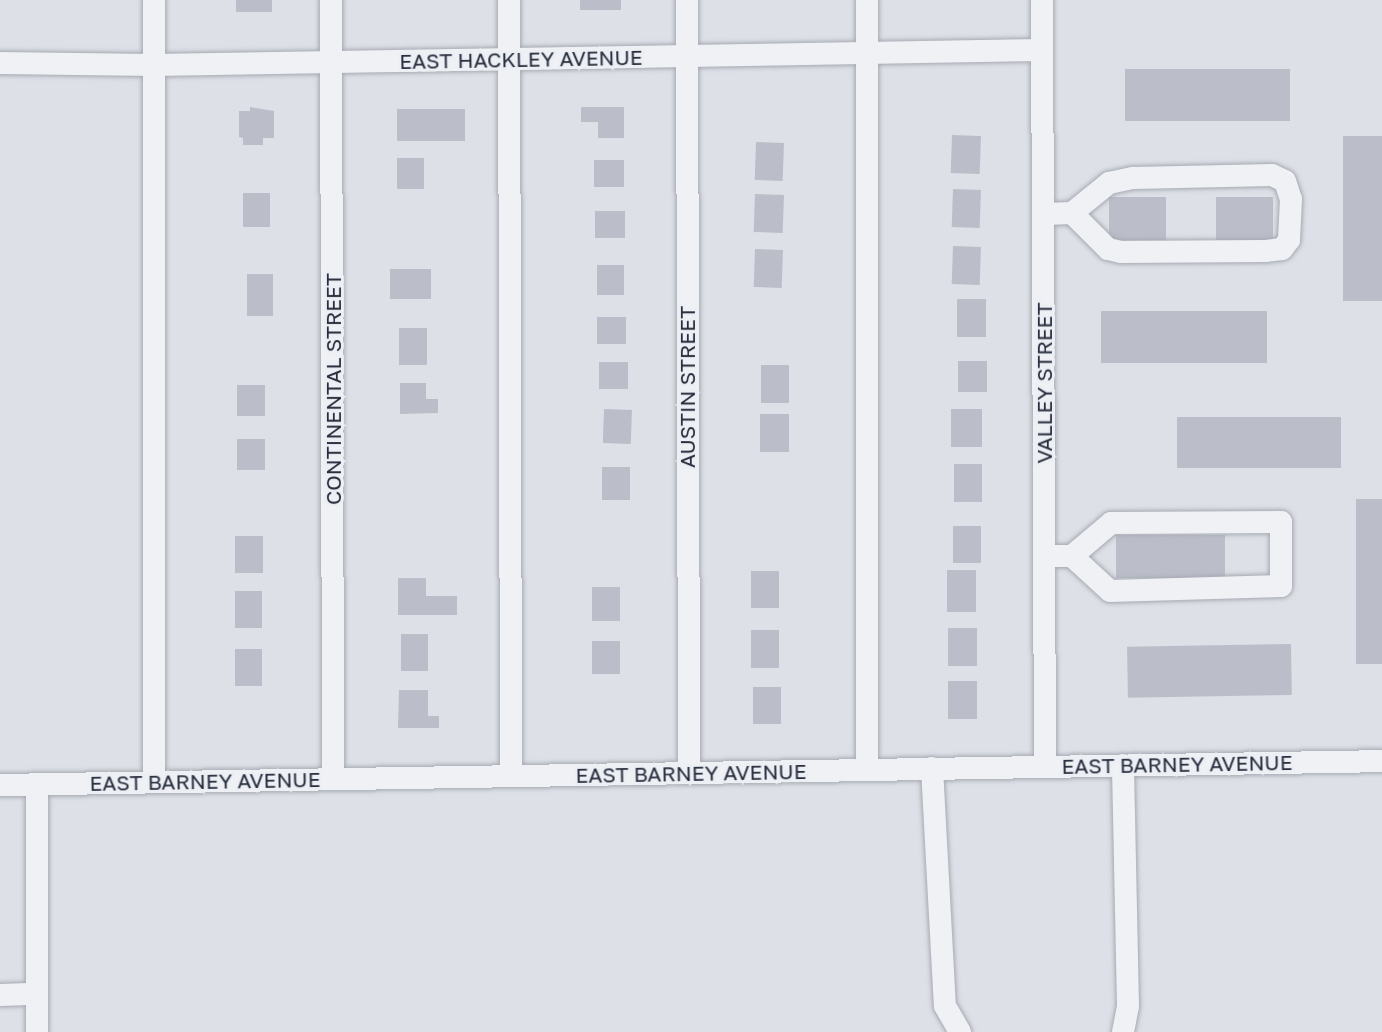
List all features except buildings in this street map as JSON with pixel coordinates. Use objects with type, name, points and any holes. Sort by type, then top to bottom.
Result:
[{"type":"street","points":[[154,0],[154,782]]},
{"type":"street","name":"CONTINENTAL STREET","points":[[331,0],[333,778]]},
{"type":"street","points":[[509,0],[511,776]]},
{"type":"street","name":"AUSTIN STREET","points":[[687,0],[689,773]]},
{"type":"street","points":[[867,0],[867,769]]},
{"type":"street","name":"VALLEY STREET","points":[[1042,0],[1045,766]]},
{"type":"street","name":"EAST HACKLEY AVENUE","points":[[0,63],[154,65],[1042,50]]},
{"type":"street","points":[[1044,214],[1072,213],[1109,183],[1133,178],[1272,175],[1286,182],[1291,199],[1289,240],[1282,249],[1121,252],[1108,249],[1072,213]]},
{"type":"street","points":[[1045,556],[1072,556],[1111,523],[1281,522],[1281,586],[1110,591],[1072,556]]},
{"type":"street","name":"EAST BARNEY AVENUE","points":[[0,785],[1382,761]]},
{"type":"street","points":[[1123,765],[1128,1006],[1123,1032]]},
{"type":"street","points":[[932,768],[945,1006],[960,1032]]},
{"type":"street","points":[[37,784],[37,1032]]},
{"type":"street","points":[[0,995],[37,994]]}]
